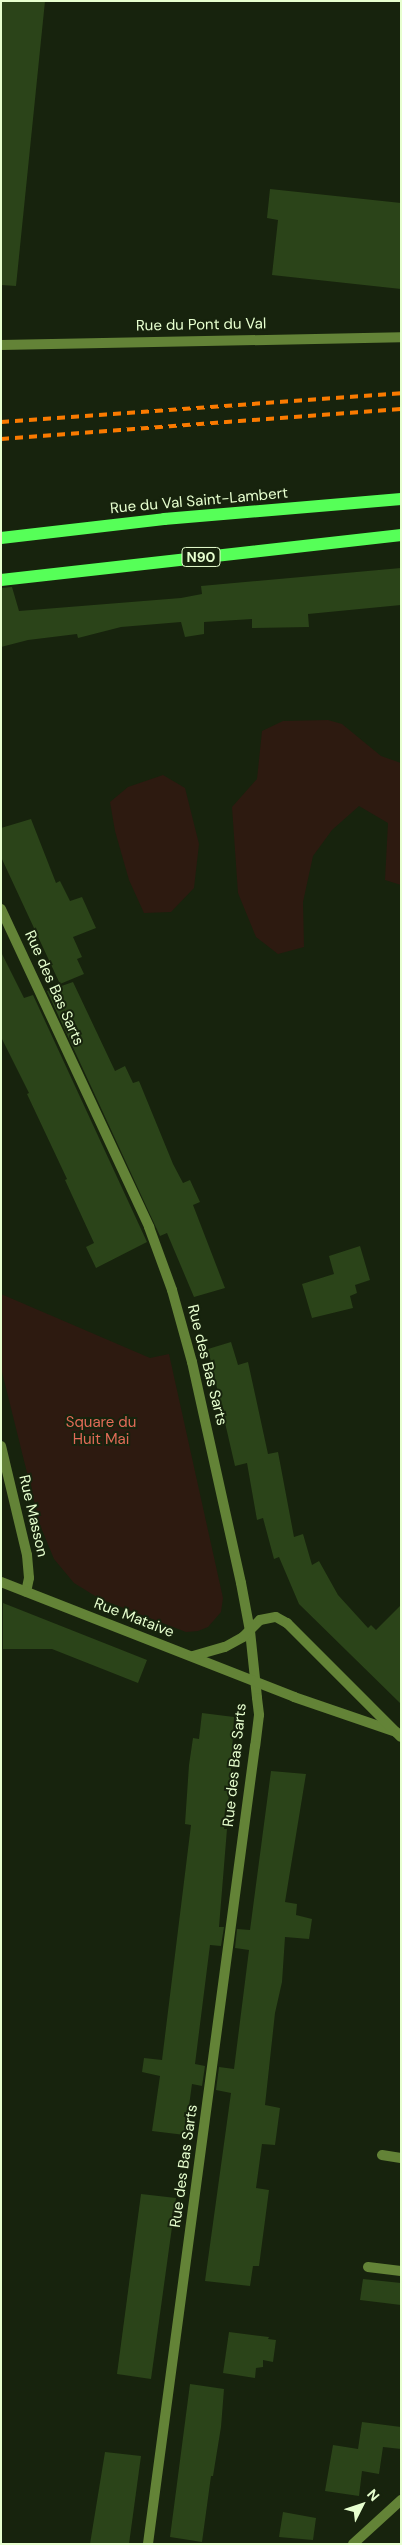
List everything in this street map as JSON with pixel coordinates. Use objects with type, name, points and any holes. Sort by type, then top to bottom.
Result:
[{"type":"main road","name":"Rue du Val Saint-Lambert","points":[[1,538],[164,519],[401,499]]},
{"type":"main road","name":"N90","points":[[1,580],[401,534]]},
{"type":"street","name":"Rue du Pont du Val","points":[[1,344],[401,337]]},
{"type":"street","name":"Rue des Bas Sarts","points":[[1,908],[149,1227],[172,1290],[192,1362],[250,1631],[259,1715],[148,2544]]},
{"type":"street","name":"Rue Masson","points":[[1,1446],[27,1555],[29,1578],[26,1592]]},
{"type":"street","name":"Rue Mataive","points":[[1,1582],[255,1680],[294,1697],[398,1734]]},
{"type":"street","points":[[193,1656],[225,1647],[250,1631],[260,1620],[276,1616],[287,1623],[398,1734]]},
{"type":"street","points":[[382,2155],[401,2158]]},
{"type":"street","points":[[368,2267],[401,2271]]},
{"type":"street","points":[[353,2544],[401,2500]]},
{"type":"green space","points":[[328,720],[342,724],[381,756],[401,763],[401,885],[385,880],[388,823],[359,806],[332,830],[313,856],[303,902],[304,947],[278,954],[256,937],[238,893],[232,807],[257,779],[262,731],[283,721]]},
{"type":"green space","points":[[163,775],[185,788],[199,844],[194,888],[171,912],[144,913],[129,880],[115,831],[110,802],[128,787]]},
{"type":"green space","name":"Square du Huit Mai","points":[[1,1294],[150,1358],[169,1354],[223,1598],[221,1612],[208,1627],[198,1631],[186,1632],[100,1599],[74,1583],[54,1559],[40,1525],[1,1368]]},
{"type":"building","points":[[1,1],[45,1],[16,286],[1,285]]},
{"type":"building","points":[[270,189],[401,203],[401,289],[272,275],[278,220],[267,218]]},
{"type":"building","points":[[401,568],[401,605],[308,614],[309,627],[252,628],[252,619],[204,622],[204,634],[185,637],[181,622],[121,627],[78,638],[77,634],[28,640],[1,647],[1,588],[12,587],[19,611],[181,598],[202,594],[201,586]]},
{"type":"building","points":[[31,819],[56,883],[60,881],[70,901],[82,897],[96,928],[73,937],[82,957],[77,959],[84,974],[60,984],[1,857],[1,828]]},
{"type":"building","points":[[1,952],[24,998],[33,995],[147,1242],[96,1268],[86,1247],[94,1243],[65,1180],[67,1179],[27,1094],[29,1093],[1,1037]]},
{"type":"building","points":[[73,982],[115,1071],[125,1066],[133,1083],[139,1081],[173,1164],[183,1183],[190,1180],[200,1202],[193,1205],[225,1288],[194,1297],[167,1233],[160,1236],[47,991]]},
{"type":"building","points":[[360,1246],[370,1280],[355,1285],[357,1293],[350,1296],[353,1308],[312,1318],[302,1284],[334,1274],[329,1256]]},
{"type":"building","points":[[231,1342],[238,1365],[248,1362],[268,1454],[278,1452],[294,1537],[303,1534],[312,1565],[319,1561],[338,1595],[368,1628],[371,1625],[376,1630],[401,1605],[401,1704],[299,1604],[279,1557],[274,1559],[263,1518],[257,1520],[247,1463],[235,1466],[208,1349]]},
{"type":"building","points":[[3,1603],[147,1660],[138,1683],[52,1649],[3,1649]]},
{"type":"building","points":[[202,1713],[234,1717],[230,1788],[224,1829],[227,1829],[219,1927],[224,1927],[221,1946],[210,1945],[195,2064],[205,2066],[202,2086],[192,2084],[185,2135],[152,2131],[160,2076],[142,2072],[144,2058],[162,2060],[191,1825],[185,1824],[189,1765],[193,1738],[199,1739]]},
{"type":"building","points":[[271,1771],[306,1774],[285,1902],[297,1904],[296,1915],[312,1919],[309,1939],[285,1937],[282,1982],[275,2013],[265,2105],[280,2108],[275,2145],[262,2144],[256,2188],[269,2190],[259,2266],[253,2266],[250,2286],[205,2281],[231,2093],[216,2090],[219,2067],[234,2069],[249,1950],[235,1948],[237,1929],[250,1930]]},
{"type":"building","points":[[141,2194],[176,2198],[151,2379],[117,2374]]},
{"type":"building","points":[[363,2279],[401,2283],[401,2305],[360,2300]]},
{"type":"building","points":[[229,2332],[269,2337],[268,2339],[276,2340],[273,2362],[263,2360],[263,2367],[256,2368],[255,2378],[223,2373]]},
{"type":"building","points":[[190,2384],[224,2389],[221,2427],[213,2476],[211,2476],[202,2542],[170,2537]]},
{"type":"building","points":[[362,2422],[401,2427],[401,2449],[383,2447],[379,2474],[362,2471],[359,2496],[325,2491],[333,2445],[358,2449]]},
{"type":"building","points":[[105,2452],[141,2456],[129,2544],[90,2544]]},
{"type":"building","points":[[283,2512],[316,2518],[313,2540],[279,2537]]},
{"type":"railway","points":[[1,422],[401,393]]},
{"type":"railway","points":[[1,439],[401,409]]}]
